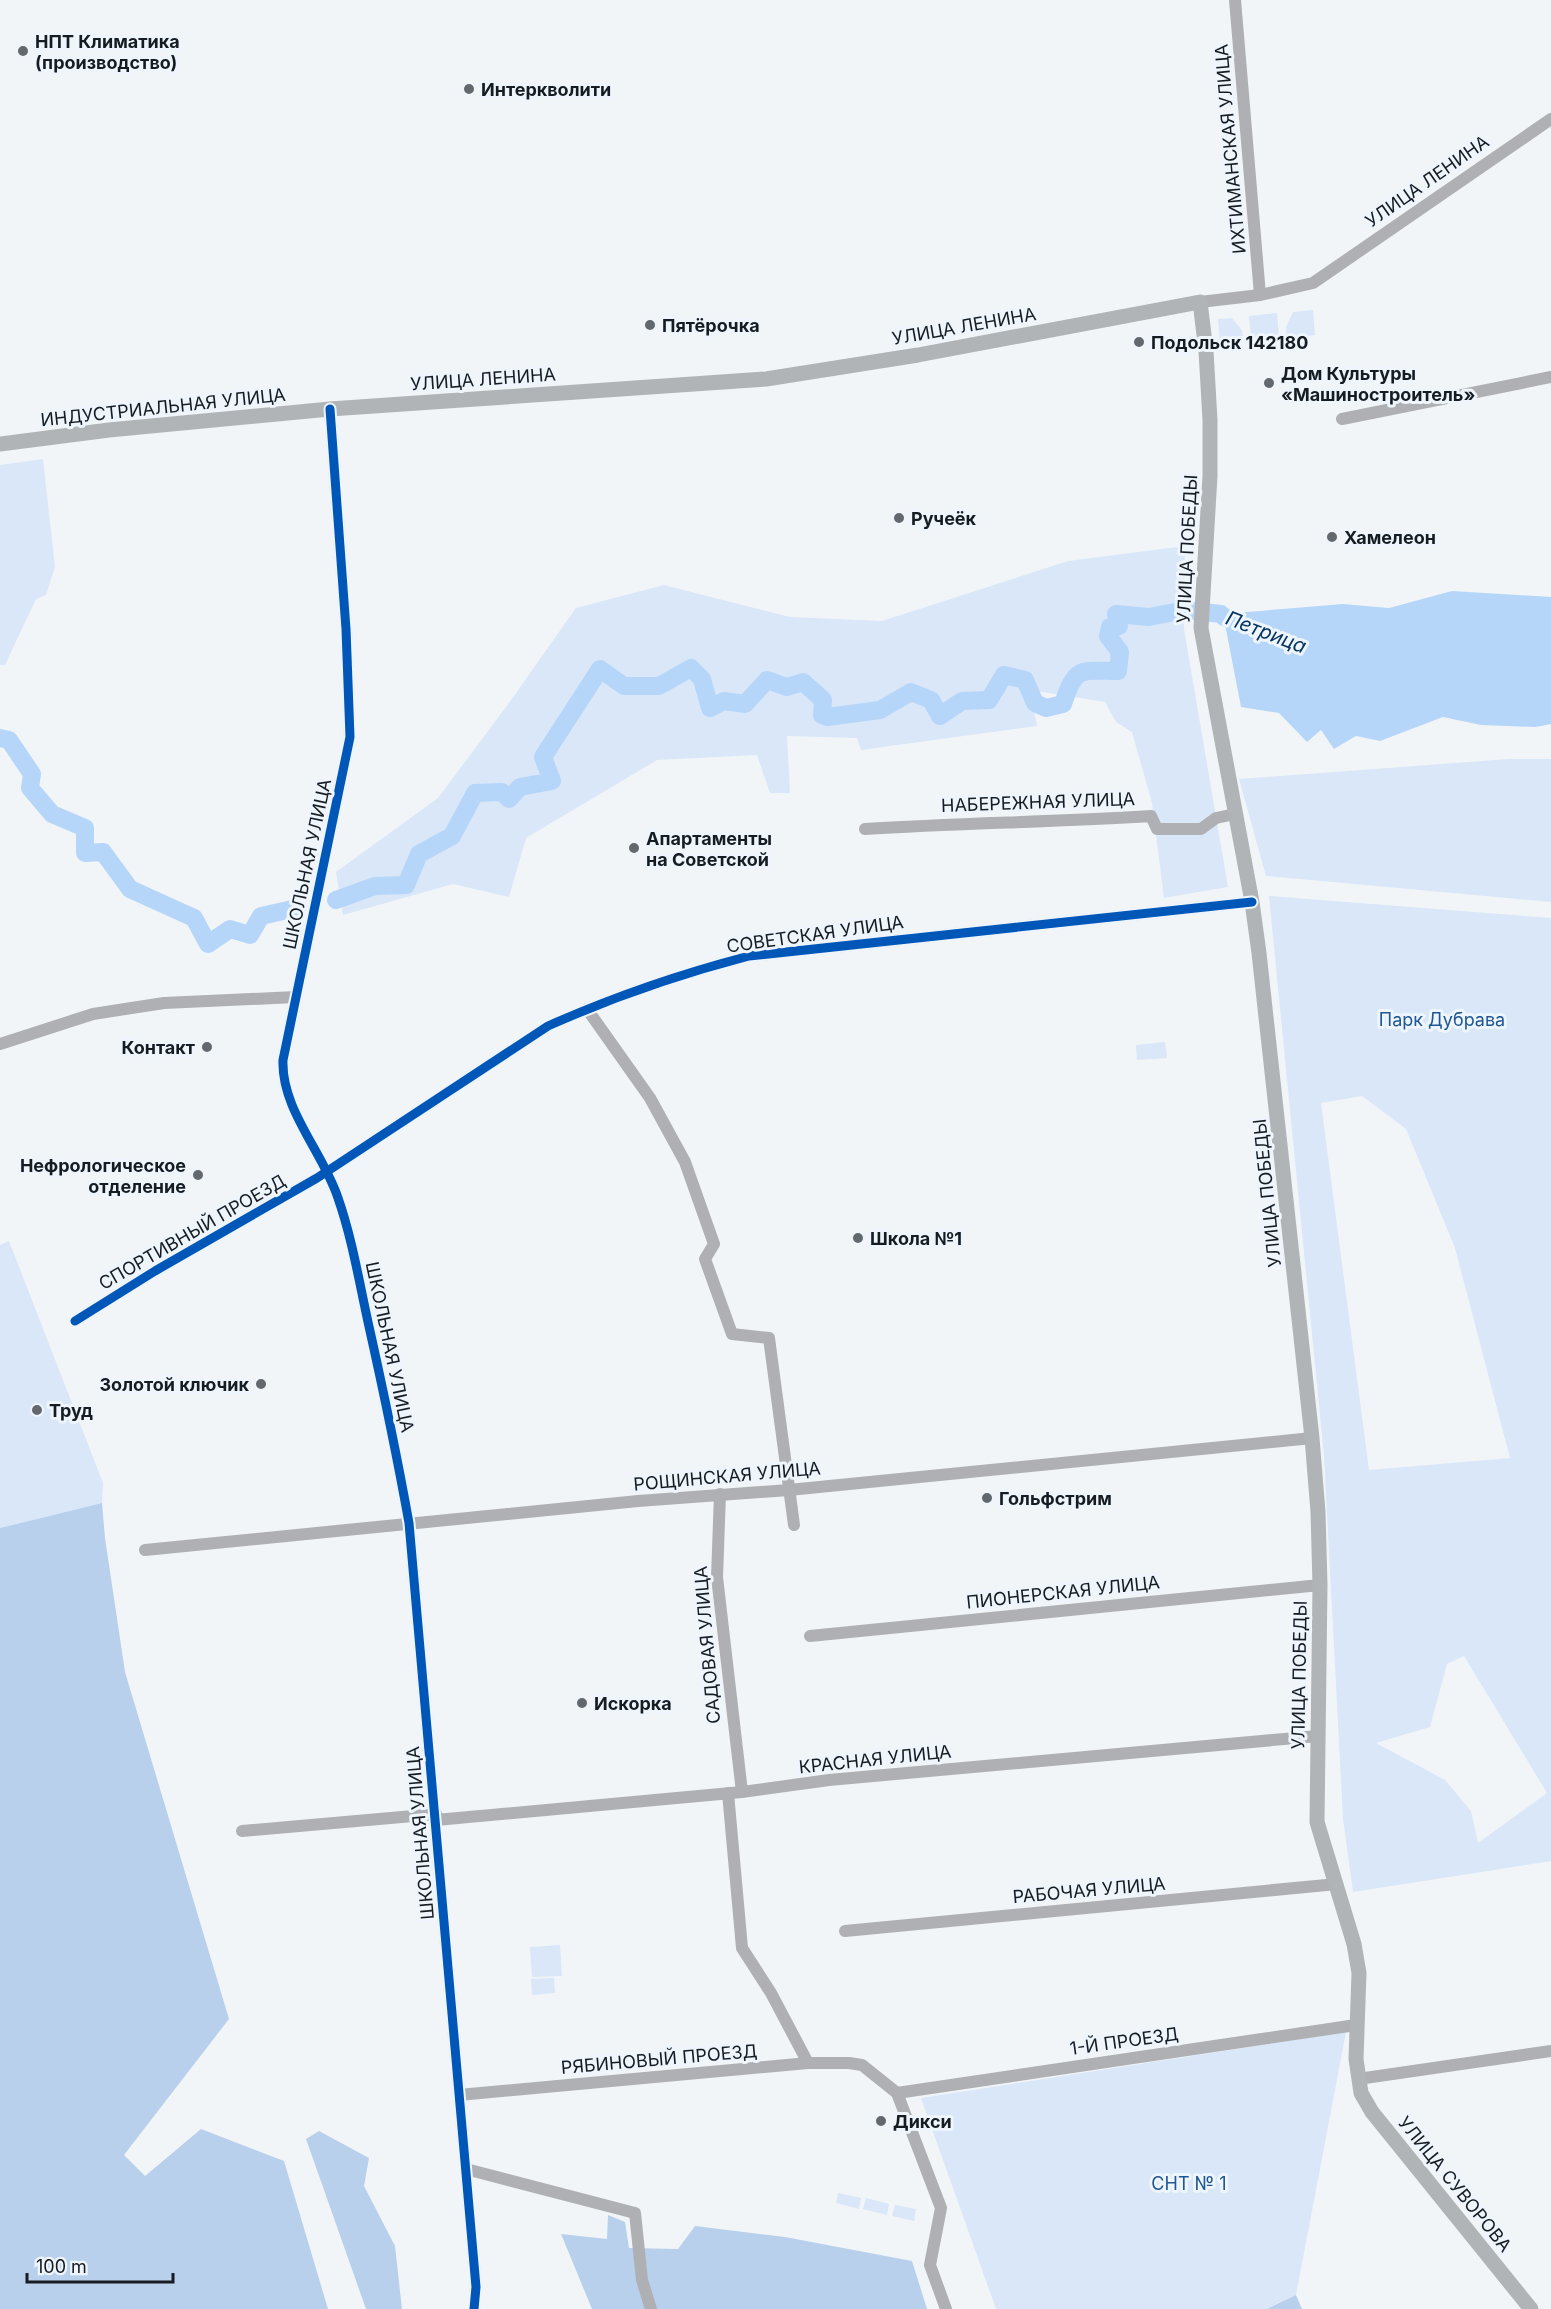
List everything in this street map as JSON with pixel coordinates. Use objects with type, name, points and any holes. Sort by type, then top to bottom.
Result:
[{"type":"main road","name":"УЛИЦА ЛЕНИНА","points":[[330,409],[766,379],[918,355],[1200,302]]},
{"type":"main road","name":"УЛИЦА ПОБЕДЫ","points":[[1200,302],[1206,354],[1210,465],[1201,628],[1252,902],[1273,1065],[1318,1512],[1320,1585],[1317,1822],[1354,1944],[1359,1973],[1356,2025],[1358,2079]]},
{"type":"main road","name":"ИНДУСТРИАЛЬНАЯ УЛИЦА","points":[[0,444],[110,430],[330,409]]},
{"type":"main road","name":"УЛИЦА СУВОРОВА","points":[[1358,2079],[1361,2093],[1372,2112],[1531,2309]]},
{"type":"street","name":"ИХТИМАНСКАЯ УЛИЦА","points":[[1235,0],[1260,295]]},
{"type":"street","name":"УЛИЦА ЛЕНИНА","points":[[1200,302],[1260,295],[1313,283],[1551,119]]},
{"type":"street","points":[[1342,419],[1551,377]]},
{"type":"street","name":"ШКОЛЬНАЯ УЛИЦА","points":[[330,409],[347,651],[350,737],[283,1060],[284,1083],[288,1096],[338,1197],[390,1420],[409,1523],[476,2287],[474,2309]]},
{"type":"street","name":"НАБЕРЕЖНАЯ УЛИЦА","points":[[865,829],[1151,816],[1157,829],[1201,829],[1216,818],[1235,814]]},
{"type":"street","name":"СОВЕТСКАЯ УЛИЦА","points":[[327,1172],[548,1026],[587,1009],[705,967],[749,956],[1252,902]]},
{"type":"street","points":[[0,1044],[93,1014],[164,1003],[296,997]]},
{"type":"street","points":[[587,1009],[650,1098],[685,1162],[714,1244],[705,1259],[732,1334],[770,1338],[794,1525]]},
{"type":"street","name":"СПОРТИВНЫЙ ПРОЕЗД","points":[[75,1321],[164,1266],[327,1172]]},
{"type":"street","name":"РОЩИНСКАЯ УЛИЦА","points":[[145,1550],[1312,1438]]},
{"type":"street","name":"САДОВАЯ УЛИЦА","points":[[720,1494],[717,1576],[742,1792]]},
{"type":"street","name":"ПИОНЕРСКАЯ УЛИЦА","points":[[810,1636],[1320,1585]]},
{"type":"street","name":"КРАСНАЯ УЛИЦА","points":[[242,1831],[742,1792],[841,1779],[1318,1736]]},
{"type":"street","points":[[728,1793],[742,1948],[771,1994],[808,2063]]},
{"type":"street","name":"РАБОЧАЯ УЛИЦА","points":[[845,1931],[1337,1884]]},
{"type":"street","name":"1-Й ПРОЕЗД","points":[[897,2093],[1356,2025]]},
{"type":"street","points":[[1358,2079],[1551,2051]]},
{"type":"street","name":"РЯБИНОВЫЙ ПРОЕЗД","points":[[459,2095],[808,2063],[862,2065],[897,2093]]},
{"type":"street","points":[[897,2093],[941,2208],[930,2265],[946,2309]]},
{"type":"street","points":[[466,2169],[635,2213],[642,2280],[651,2309]]},
{"type":"green space","points":[[1313,310],[1315,335],[1287,339],[1286,327],[1293,312]]},
{"type":"green space","points":[[1277,313],[1279,335],[1251,338],[1249,316]]},
{"type":"green space","points":[[1232,318],[1242,330],[1243,342],[1220,344],[1218,319]]},
{"type":"green space","points":[[43,459],[55,567],[46,595],[36,599],[5,665],[0,665],[0,465]]},
{"type":"green space","points":[[1185,546],[1184,629],[1228,887],[1164,898],[1152,803],[1132,732],[1116,722],[1105,702],[1030,690],[1037,726],[861,750],[857,738],[787,736],[790,793],[770,793],[757,755],[657,760],[526,838],[509,897],[453,884],[343,915],[336,872],[438,798],[576,608],[664,585],[790,617],[882,621],[1068,561]]},
{"type":"green space","points":[[1509,759],[1551,759],[1551,902],[1266,876],[1239,779]]},
{"type":"green space","name":"Парк Дубрава","points":[[1269,896],[1551,918],[1551,1861],[1353,1892],[1343,1819],[1324,1456]],"holes":[[[1362,1096],[1406,1129],[1455,1248],[1510,1458],[1369,1470],[1321,1103]],[[1464,1656],[1547,1793],[1478,1843],[1471,1811],[1445,1780],[1376,1743],[1430,1727],[1447,1664]]]},
{"type":"green space","points":[[1165,1042],[1167,1058],[1137,1060],[1136,1045]]},
{"type":"green space","name":"Труд","points":[[9,1241],[103,1483],[102,1503],[0,1528],[0,1245]]},
{"type":"green space","points":[[560,1945],[562,1976],[532,1977],[530,1947]]},
{"type":"green space","points":[[554,1978],[555,1993],[532,1995],[531,1979]]},
{"type":"green space","name":"СНТ № 1","points":[[1346,2032],[1296,2295],[1265,2309],[996,2309],[921,2098]]},
{"type":"green space","points":[[838,2193],[861,2198],[859,2209],[836,2203]]},
{"type":"green space","points":[[866,2198],[889,2204],[887,2215],[863,2209]]},
{"type":"green space","points":[[895,2205],[916,2209],[914,2221],[892,2216]]},
{"type":"shaded area","points":[[102,1503],[125,1672],[229,2019],[124,2155],[145,2176],[201,2129],[284,2161],[328,2309],[0,2309],[0,1528]]},
{"type":"shaded area","points":[[319,2131],[369,2158],[364,2186],[395,2246],[402,2309],[366,2309],[306,2139]]},
{"type":"shaded area","points":[[608,2215],[625,2222],[629,2248],[678,2249],[695,2226],[785,2237],[912,2261],[927,2309],[592,2309],[561,2234],[607,2239]]},
{"type":"shaded area","points":[[1296,2295],[1302,2309],[1266,2309]]},
{"type":"water","points":[[1452,591],[1551,597],[1551,724],[1536,727],[1481,725],[1443,717],[1380,741],[1356,736],[1334,749],[1321,730],[1307,742],[1279,713],[1241,707],[1223,614],[1343,604],[1389,608]]},
{"type":"waterway","name":"Петрица","points":[[336,900],[375,886],[406,885],[419,854],[452,836],[475,793],[502,792],[509,799],[520,787],[552,781],[543,757],[600,669],[624,686],[659,686],[691,668],[702,679],[710,708],[724,701],[745,704],[767,680],[787,687],[803,682],[823,700],[822,715],[827,717],[880,710],[911,692],[931,700],[940,716],[962,701],[989,700],[1004,675],[1025,680],[1035,703],[1046,708],[1063,704],[1076,676],[1087,671],[1118,671],[1120,652],[1108,636],[1110,627],[1119,626],[1116,614],[1149,617],[1185,610],[1221,614],[1246,625]]},
{"type":"waterway","name":"Петрица","points":[[0,738],[9,740],[32,774],[30,788],[52,814],[85,828],[85,853],[103,852],[130,889],[194,918],[208,944],[230,929],[250,935],[261,916],[297,908]]},
{"type":"cycle path","points":[[330,409],[346,629],[350,737],[283,1060],[284,1078],[296,1113],[331,1181],[347,1228],[409,1523],[476,2287],[474,2309]]},
{"type":"cycle path","points":[[75,1321],[155,1271],[317,1178],[548,1026],[647,987],[749,956],[1252,902]]},
{"type":"place","name":"НПТ Климатика (производство)","points":[[23,51]]},
{"type":"place","name":"Интеркволити","points":[[469,89]]},
{"type":"place","name":"Пятёрочка","points":[[650,325]]},
{"type":"place","name":"Подольск 142180","points":[[1139,342]]},
{"type":"place","name":"Дом Культуры «Машиностроитель»","points":[[1269,383]]},
{"type":"place","name":"Ручеёк","points":[[899,518]]},
{"type":"place","name":"Хамелеон","points":[[1332,537]]},
{"type":"place","name":"Апартаменты на Советской","points":[[634,848]]},
{"type":"place","name":"Контакт","points":[[207,1047]]},
{"type":"place","name":"Нефрологическое отделение","points":[[198,1175]]},
{"type":"place","name":"Школа №1","points":[[858,1238]]},
{"type":"place","name":"Золотой ключик","points":[[261,1384]]},
{"type":"place","name":"Труд","points":[[37,1410]]},
{"type":"place","name":"Гольфстрим","points":[[987,1498]]},
{"type":"place","name":"Искорка","points":[[582,1703]]},
{"type":"place","name":"Дикси","points":[[881,2121]]}]
